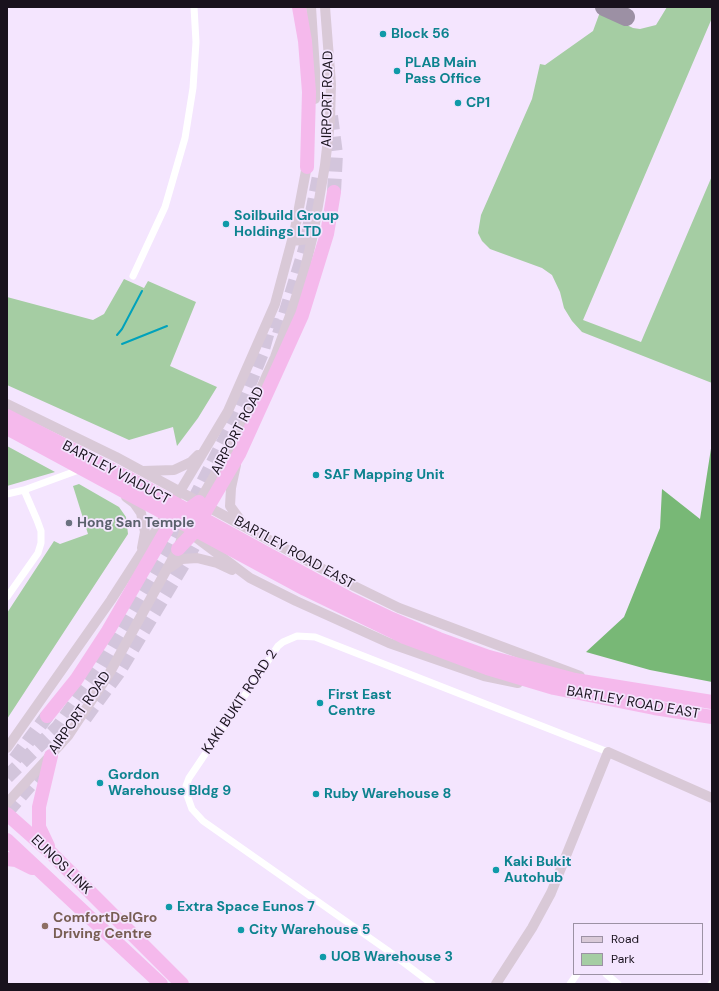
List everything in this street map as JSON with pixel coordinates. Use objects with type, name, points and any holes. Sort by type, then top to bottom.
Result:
[{"type":"highway","points":[[299,7],[305,41],[309,86],[307,167]]},
{"type":"highway","points":[[178,549],[203,504],[238,454],[302,315],[327,234],[334,192]]},
{"type":"highway","name":"BARTLEY VIADUCT","points":[[7,416],[128,478],[348,598],[437,644]]},
{"type":"highway","name":"BARTLEY VIADUCT","points":[[7,428],[333,604],[382,628],[437,644]]},
{"type":"highway","points":[[47,716],[76,680],[108,631],[168,520],[203,504]]},
{"type":"highway","name":"BARTLEY ROAD EAST","points":[[437,644],[575,680],[712,702]]},
{"type":"highway","name":"BARTLEY ROAD EAST","points":[[437,644],[487,668],[554,688],[647,707],[712,717]]},
{"type":"highway","points":[[51,756],[39,807],[39,827],[51,853]]},
{"type":"highway","name":"EUNOS LINK","points":[[7,814],[51,853],[182,984]]},
{"type":"highway","name":"EUNOS LINK","points":[[7,840],[161,984]]},
{"type":"highway","points":[[7,859],[26,864],[44,875]]},
{"type":"main road","name":"AIRPORT ROAD","points":[[7,748],[111,600],[141,552],[168,520],[181,491],[228,411],[275,304],[292,241],[307,167],[316,92],[311,7]]},
{"type":"main road","name":"AIRPORT ROAD","points":[[203,504],[246,421],[275,357],[292,310],[313,235],[322,187],[330,121],[330,54],[325,7]]},
{"type":"main road","points":[[292,241],[309,238],[313,235]]},
{"type":"main road","name":"BARTLEY ROAD EAST","points":[[7,404],[181,491],[354,586],[399,608],[578,674],[591,682]]},
{"type":"main road","points":[[7,435],[69,471],[127,498],[134,503],[141,512],[145,532],[141,552]]},
{"type":"main road","points":[[141,471],[174,470],[191,462],[212,440]]},
{"type":"main road","points":[[238,454],[230,488],[230,506],[232,511],[246,527]]},
{"type":"main road","name":"BARTLEY ROAD EAST","points":[[168,520],[188,531],[250,578],[389,644],[484,676],[514,683],[554,688]]},
{"type":"main road","name":"AIRPORT ROAD","points":[[7,803],[68,736],[109,674],[178,549]]},
{"type":"main road","points":[[167,570],[177,561],[182,559],[197,558],[217,563],[250,578]]},
{"type":"main road","points":[[496,984],[529,934],[551,893],[608,752],[712,798]]},
{"type":"street","points":[[133,276],[165,207],[185,138],[193,88],[196,42],[194,7]]},
{"type":"street","points":[[7,494],[24,490],[69,471]]},
{"type":"street","points":[[7,597],[38,552],[41,543],[39,525],[24,490]]},
{"type":"street","name":"KAKI BUKIT ROAD 2","points":[[432,984],[387,950],[203,821],[192,809],[187,795],[186,786],[189,778],[278,646],[283,642],[297,636],[315,637],[608,752]]},
{"type":"street","points":[[570,984],[576,975]]},
{"type":"street","points":[[607,975],[618,984]]},
{"type":"green space","points":[[667,7],[712,7],[712,18],[583,320],[641,342],[712,176],[712,383],[582,332],[572,321],[564,308],[560,292],[552,275],[542,268],[490,249],[482,241],[478,233],[481,215],[532,99],[540,64],[545,65],[593,31],[600,12],[633,28],[640,29],[656,25]]},
{"type":"green space","points":[[124,279],[144,288],[148,281],[196,302],[170,366],[217,387],[198,418],[177,446],[173,427],[129,440],[7,385],[7,297],[93,320],[104,314]]},
{"type":"green space","points":[[712,442],[712,682],[650,670],[586,652],[624,617],[660,528],[662,489],[700,519]]},
{"type":"green space","points":[[7,446],[55,472],[7,486]]},
{"type":"green space","points":[[79,484],[119,507],[126,517],[128,534],[7,719],[7,613],[54,541],[60,544],[88,534],[73,486]]},
{"type":"waterway","points":[[117,335],[122,329],[142,291]]},
{"type":"waterway","points":[[122,344],[167,326]]},
{"type":"taxiway","points":[[604,7],[626,17]]},
{"type":"tunnel","points":[[331,116],[336,154],[334,192]]},
{"type":"tunnel","points":[[279,334],[305,249],[319,176]]},
{"type":"tunnel","points":[[7,777],[58,727],[101,666],[168,551],[236,417],[262,353],[272,317]]},
{"type":"tunnel","points":[[85,718],[118,673],[204,527]]},
{"type":"tunnel","points":[[15,759],[47,716]]},
{"type":"tunnel","points":[[7,812],[47,765]]},
{"type":"place","name":"Block 56","points":[[383,34]]},
{"type":"place","name":"PLAB Main Pass Office","points":[[397,71]]},
{"type":"place","name":"CP1","points":[[458,103]]},
{"type":"place","name":"Soilbuild Group Holdings LTD","points":[[226,224]]},
{"type":"place","name":"SAF Mapping Unit","points":[[316,475]]},
{"type":"place","name":"Hong San Temple","points":[[69,523]]},
{"type":"place","name":"First East Centre","points":[[320,703]]},
{"type":"place","name":"Gordon Warehouse Bldg 9","points":[[100,783]]},
{"type":"place","name":"Ruby Warehouse 8","points":[[316,794]]},
{"type":"place","name":"Kaki Bukit Autohub","points":[[496,870]]},
{"type":"place","name":"Extra Space Eunos 7","points":[[169,907]]},
{"type":"place","name":"ComfortDelGro Driving Centre","points":[[45,926]]},
{"type":"place","name":"City Warehouse 5","points":[[241,930]]},
{"type":"place","name":"UOB Warehouse 3","points":[[323,957]]}]
